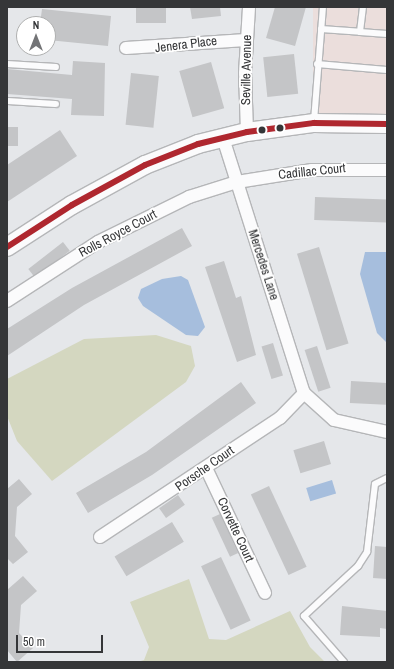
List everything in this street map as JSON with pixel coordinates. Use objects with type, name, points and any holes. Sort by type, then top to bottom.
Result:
[{"type":"street","name":"Seville Avenue","points":[[248,132],[246,40],[249,7]]},
{"type":"street","name":"Jenera Place","points":[[126,48],[246,40]]},
{"type":"street","points":[[7,247],[72,205],[145,165],[223,138],[248,132],[314,123],[387,124]]},
{"type":"street","name":"Mercedes Lane","points":[[223,138],[304,393]]},
{"type":"street","name":"Cadillac Court","points":[[237,182],[312,170],[387,170]]},
{"type":"street","name":"Rolls Royce Court","points":[[7,301],[98,242],[189,197],[237,182]]},
{"type":"street","points":[[304,393],[334,420],[387,432]]},
{"type":"street","name":"Porsche Court","points":[[100,537],[280,418],[304,393]]},
{"type":"street","name":"Corvette Court","points":[[206,468],[265,593]]},
{"type":"lane","points":[[314,123],[317,64],[323,7]]},
{"type":"lane","points":[[360,32],[363,7]]},
{"type":"lane","points":[[321,29],[387,34]]},
{"type":"lane","points":[[7,64],[56,67]]},
{"type":"lane","points":[[317,64],[387,70]]},
{"type":"lane","points":[[7,101],[56,104]]},
{"type":"lane","points":[[344,662],[304,616],[358,566],[367,552],[375,484],[387,478]]},
{"type":"shaded area","points":[[313,7],[387,7],[387,124],[313,124]]},
{"type":"green space","points":[[156,335],[191,346],[195,366],[186,382],[52,481],[17,441],[7,416],[7,379],[84,339]]},
{"type":"green space","points":[[189,579],[209,639],[226,640],[290,611],[310,647],[325,662],[137,662],[144,660],[149,647],[130,602]]},
{"type":"water","points":[[365,252],[387,252],[387,343],[377,333],[360,274]]},
{"type":"water","points":[[181,276],[188,280],[205,327],[198,336],[186,335],[143,306],[138,298],[141,289],[162,279]]},
{"type":"water","points":[[332,480],[336,493],[310,501],[306,488]]},
{"type":"building","points":[[136,7],[166,7],[166,23],[136,23]]},
{"type":"building","points":[[190,7],[220,7],[221,16],[192,19]]},
{"type":"building","points":[[275,7],[306,7],[295,46],[266,38]]},
{"type":"building","points":[[42,9],[111,16],[108,46],[56,41],[56,16],[41,16]]},
{"type":"building","points":[[294,54],[298,94],[267,97],[263,57]]},
{"type":"building","points":[[73,61],[105,63],[104,116],[71,115],[72,99],[7,94],[7,69],[72,75]]},
{"type":"building","points":[[211,62],[224,108],[193,117],[179,71]]},
{"type":"building","points":[[131,73],[159,76],[153,128],[126,125]]},
{"type":"building","points":[[7,127],[18,127],[18,146],[7,146]]},
{"type":"building","points":[[60,130],[77,156],[7,202],[7,165]]},
{"type":"building","points":[[315,197],[387,200],[386,222],[314,220]]},
{"type":"building","points":[[182,228],[192,246],[84,305],[7,356],[7,329],[72,288]]},
{"type":"building","points":[[63,242],[70,251],[35,278],[28,269]]},
{"type":"building","points":[[319,247],[349,344],[327,350],[297,254]]},
{"type":"building","points":[[224,261],[236,298],[241,296],[256,355],[237,362],[205,267]]},
{"type":"building","points":[[273,343],[283,376],[271,379],[262,347]]},
{"type":"building","points":[[317,346],[331,388],[318,392],[305,350]]},
{"type":"building","points":[[351,381],[387,383],[386,405],[350,403]]},
{"type":"building","points":[[241,382],[256,403],[152,475],[88,513],[76,493],[146,452]]},
{"type":"building","points":[[324,441],[331,464],[300,473],[293,450]]},
{"type":"building","points":[[19,479],[32,494],[17,507],[15,536],[28,552],[13,564],[7,558],[7,489]]},
{"type":"building","points":[[269,486],[307,567],[288,575],[251,494]]},
{"type":"building","points":[[178,495],[185,505],[166,518],[159,508]]},
{"type":"building","points":[[220,514],[238,553],[230,557],[212,518]]},
{"type":"building","points":[[172,522],[184,542],[126,576],[115,557]]},
{"type":"building","points":[[375,546],[387,547],[387,579],[373,578]]},
{"type":"building","points":[[221,557],[251,620],[231,630],[201,566]]},
{"type":"building","points":[[23,576],[37,591],[21,605],[19,633],[33,648],[17,662],[7,650],[7,590]]},
{"type":"building","points":[[342,606],[387,611],[387,629],[380,628],[380,637],[340,635]]},
{"type":"transit line","points":[[7,247],[72,205],[145,165],[198,144],[247,132],[314,123],[387,124]]}]
